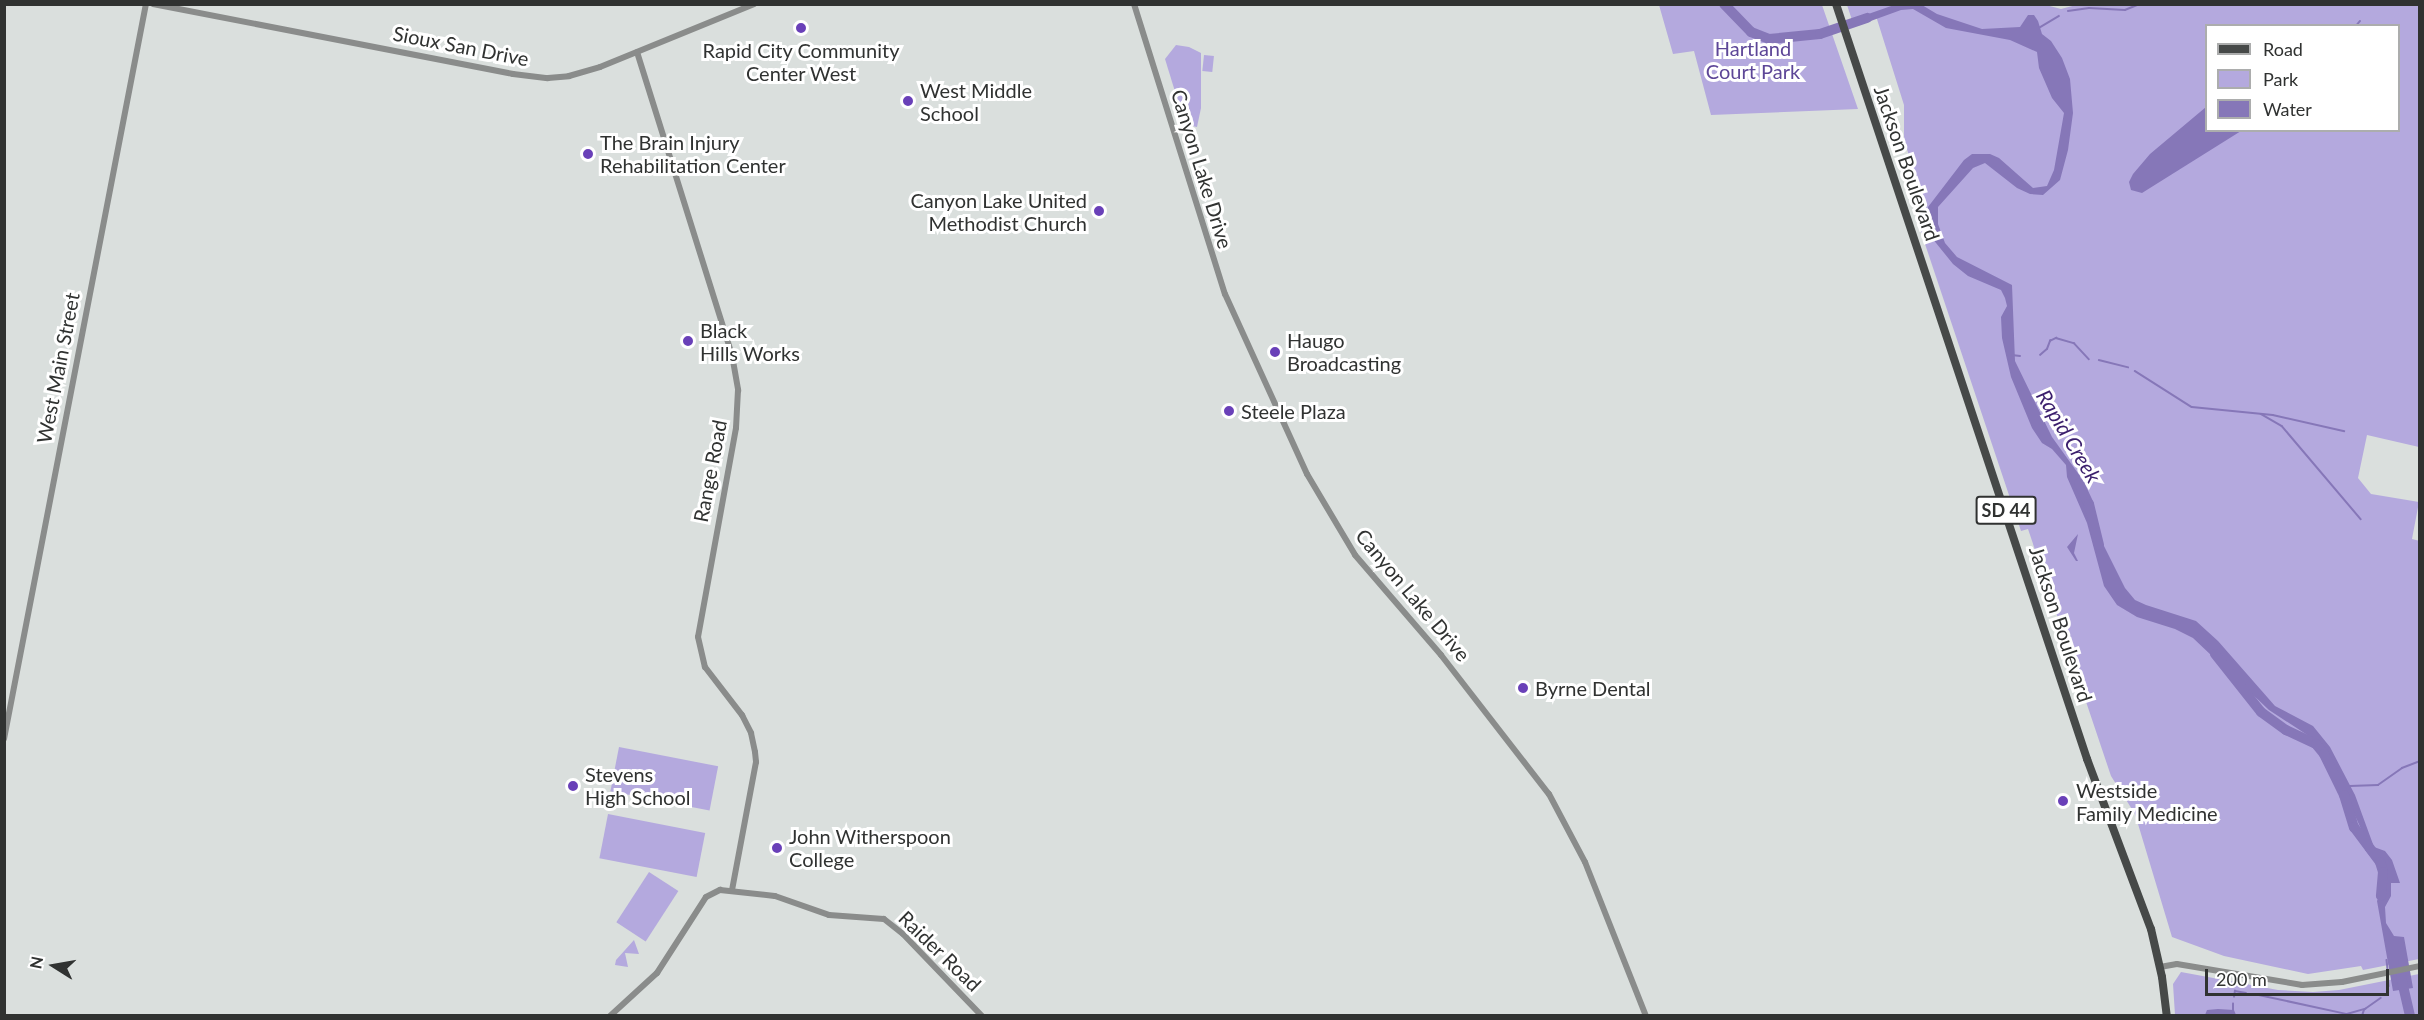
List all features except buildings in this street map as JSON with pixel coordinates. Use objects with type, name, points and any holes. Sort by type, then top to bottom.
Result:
[{"type":"main road","name":"Jackson Boulevard","points":[[1837,6],[2087,759],[2140,896],[2160,967],[2166,1016]]},
{"type":"street","name":"West Main Street","points":[[4,739],[146,4]]},
{"type":"street","name":"Sioux San Drive","points":[[153,4],[538,78],[578,74],[754,4]]},
{"type":"street","name":"Canyon Lake Drive","points":[[1134,4],[1225,294],[1307,474],[1355,555],[1441,655],[1548,794],[1585,862],[1646,1016]]},
{"type":"street","name":"Range Road","points":[[637,52],[737,378],[736,428],[698,637],[705,667],[742,715],[751,733],[755,752],[756,762],[732,890]]},
{"type":"street","name":"Raider Road","points":[[610,1016],[657,973],[709,895],[715,890],[775,896],[829,915],[884,919],[903,934],[982,1016]]},
{"type":"street","points":[[2160,967],[2177,964],[2302,986],[2331,984],[2418,967]]},
{"type":"green space","points":[[2042,4],[2061,9],[2080,4],[2419,5],[2419,447],[2367,435],[2358,478],[2371,494],[2419,502],[2412,539],[2420,541],[2419,959],[2363,970],[2361,966],[2308,974],[2224,956],[2172,937],[2135,814],[2111,776],[2028,529],[2021,531],[1916,217],[1925,214],[1904,138],[1904,105],[1876,16],[1853,23],[1847,5]]},
{"type":"green space","name":"Hartland Court Park","points":[[1659,5],[1822,5],[1858,109],[1711,115],[1694,51],[1673,54]]},
{"type":"green space","points":[[1176,45],[1189,47],[1201,53],[1201,108],[1197,127],[1188,125],[1181,111],[1165,59]]},
{"type":"green space","points":[[1204,55],[1214,56],[1212,72],[1202,71]]},
{"type":"green space","points":[[619,747],[718,766],[710,810],[610,791]]},
{"type":"green space","points":[[608,814],[705,833],[697,877],[599,858]]},
{"type":"green space","points":[[649,872],[678,891],[646,941],[616,922]]},
{"type":"green space","points":[[634,940],[639,954],[625,953],[628,967],[615,965],[616,960]]},
{"type":"green space","points":[[2181,972],[2278,990],[2313,992],[2339,990],[2419,974],[2419,1015],[2175,1015],[2173,984]]},
{"type":"water","points":[[1894,5],[1922,5],[1937,14],[1982,29],[2020,27],[2028,15],[2034,15],[2042,34],[2051,41],[2062,58],[2070,79],[2073,113],[2068,150],[2060,180],[2043,195],[2030,194],[2017,188],[1985,163],[1973,168],[1938,207],[1938,224],[1945,243],[1957,257],[2012,285],[2015,361],[2052,437],[2080,476],[2091,520],[2125,588],[2135,600],[2196,621],[2218,641],[2275,706],[2313,726],[2330,747],[2355,795],[2374,847],[2385,851],[2392,860],[2400,883],[2391,883],[2391,896],[2385,907],[2386,923],[2394,936],[2404,937],[2413,988],[2393,991],[2377,901],[2387,877],[2365,850],[2365,838],[2318,742],[2269,710],[2193,638],[2175,629],[2137,617],[2117,605],[2104,586],[2087,523],[2067,477],[2066,465],[2052,449],[2042,443],[2032,428],[2011,377],[2002,338],[2001,317],[2007,306],[2001,290],[1968,276],[1953,264],[1932,238],[1928,207],[1964,160],[1972,154],[1990,154],[1999,158],[2033,188],[2047,186],[2054,170],[2064,113],[2052,98],[2039,68],[2037,52],[2010,40],[1946,28],[1913,9],[1901,10],[1857,26],[1854,19]]},
{"type":"water","points":[[2205,108],[2205,132],[2239,132],[2142,193],[2131,190],[2129,182],[2133,174],[2150,154]]},
{"type":"water","points":[[2078,534],[2074,553],[2078,561],[2076,561],[2067,547]]},
{"type":"water","points":[[2207,1010],[2234,1010],[2236,1015],[2205,1015]]},
{"type":"waterway","name":"Rapid Creek","points":[[1724,4],[1751,32],[1769,39],[1820,34],[1867,18]]},
{"type":"waterway","points":[[2068,11],[2089,8],[2125,10],[2140,4]]},
{"type":"waterway","points":[[2039,28],[2059,16]]},
{"type":"waterway","points":[[2040,355],[2047,349],[2050,341],[2056,338],[2074,343],[2089,359]]},
{"type":"waterway","points":[[2012,355],[2020,356]]},
{"type":"waterway","points":[[2099,360],[2128,367]]},
{"type":"waterway","points":[[2135,371],[2192,407],[2273,415],[2344,431]]},
{"type":"waterway","points":[[2261,414],[2282,426],[2361,519]]},
{"type":"waterway","name":"Rapid Creek","points":[[2079,483],[2089,504],[2099,545]]},
{"type":"waterway","name":"Rapid Creek","points":[[2215,654],[2261,712],[2286,730],[2316,744],[2324,754],[2344,795],[2354,827],[2380,862],[2383,872],[2381,896]]},
{"type":"waterway","points":[[2350,786],[2378,785],[2402,768],[2420,761]]},
{"type":"waterway","points":[[2387,960],[2388,970]]},
{"type":"waterway","points":[[2388,975],[2389,986]]},
{"type":"waterway","name":"Rapid Creek","points":[[2401,977],[2410,1016]]},
{"type":"waterway","points":[[2234,997],[2235,991],[2246,993]]},
{"type":"waterway","points":[[2259,995],[2347,1014],[2365,1009],[2381,998]]},
{"type":"waterway","points":[[2233,1004],[2233,1010]]},
{"type":"waterway","points":[[2362,1016],[2364,1010]]},
{"type":"place","name":"Rapid City Community Center West","points":[[801,28]]},
{"type":"place","name":"West Middle School","points":[[908,101]]},
{"type":"place","name":"The Brain Injury Rehabilitation Center","points":[[588,154]]},
{"type":"place","name":"Canyon Lake United Methodist Church","points":[[1099,211]]},
{"type":"place","name":"Black Hills Works","points":[[688,341]]},
{"type":"place","name":"Haugo Broadcasting","points":[[1275,352]]},
{"type":"place","name":"Steele Plaza","points":[[1229,411]]},
{"type":"place","name":"Byrne Dental","points":[[1523,688]]},
{"type":"place","name":"Stevens High School","points":[[573,786]]},
{"type":"place","name":"Westside Family Medicine","points":[[2063,801]]},
{"type":"place","name":"John Witherspoon College","points":[[777,848]]}]
